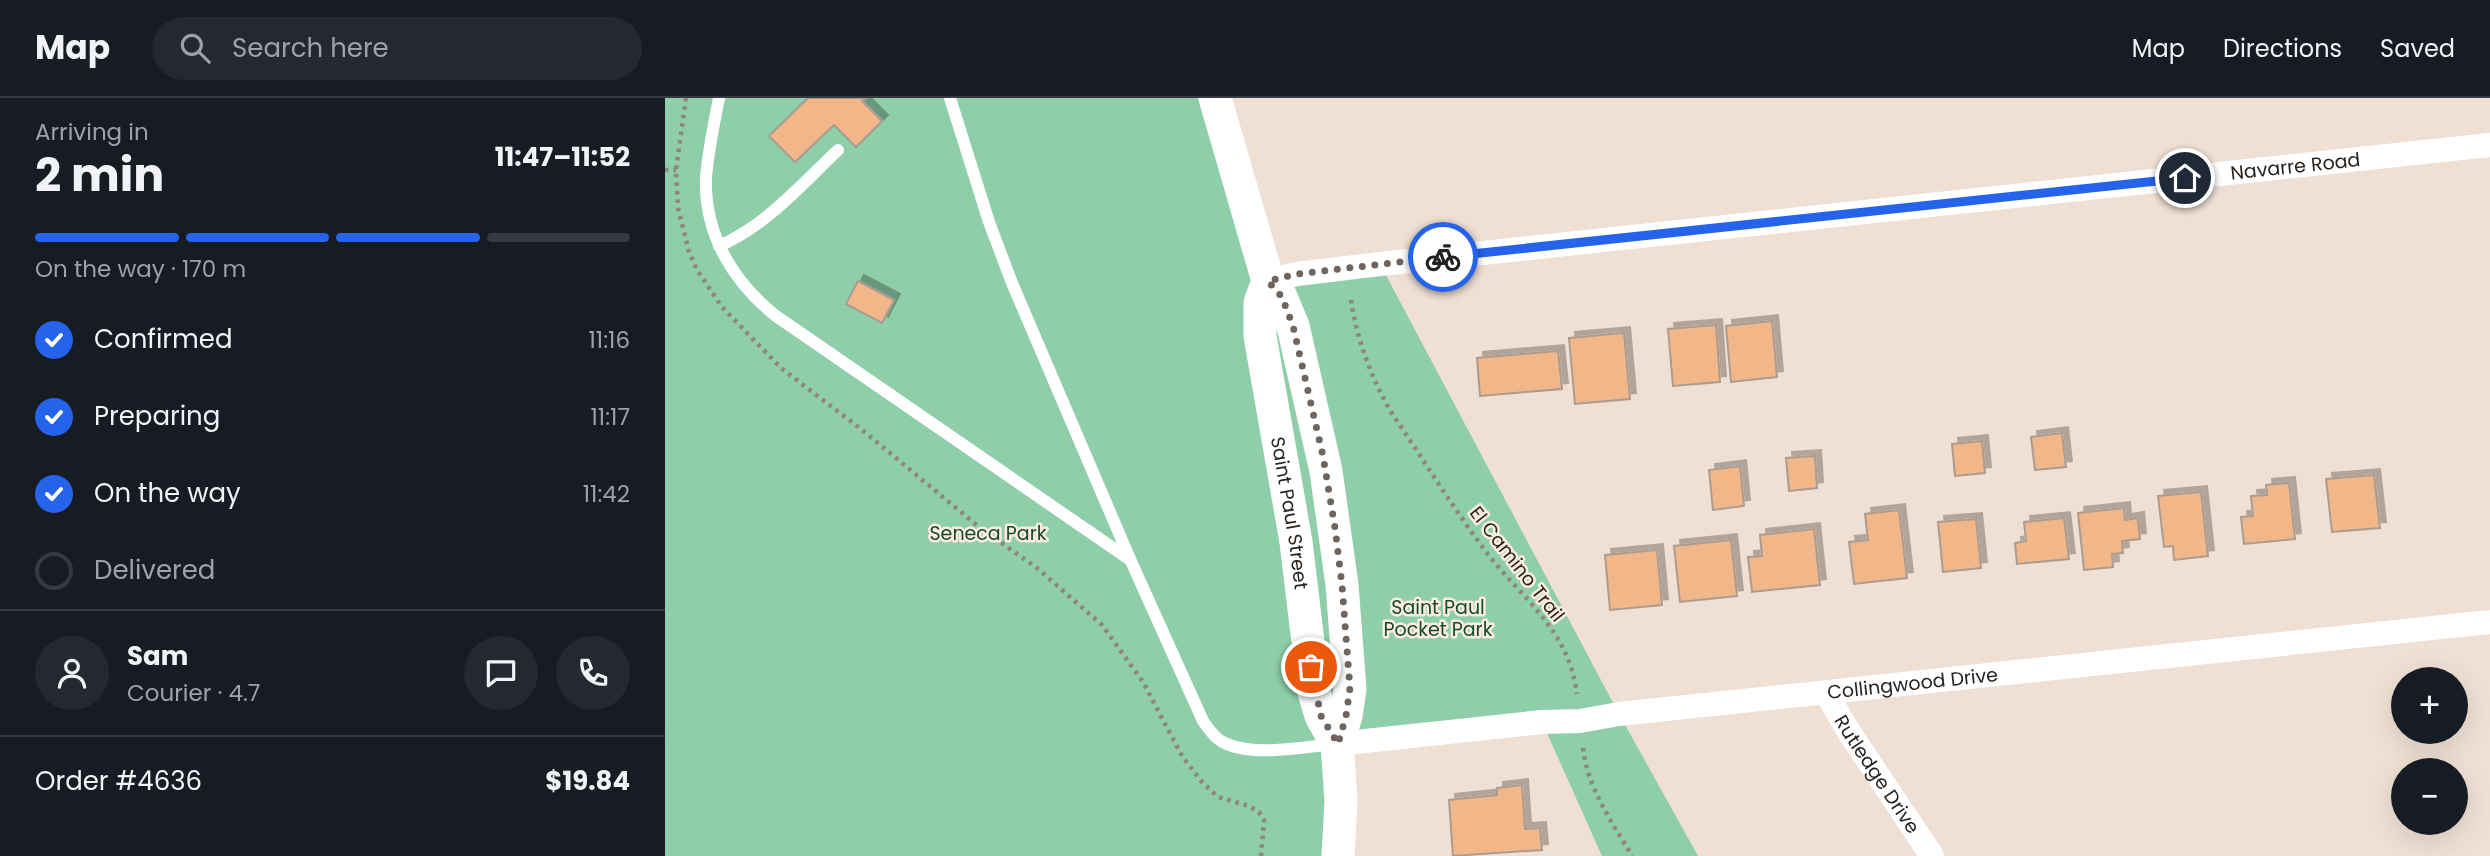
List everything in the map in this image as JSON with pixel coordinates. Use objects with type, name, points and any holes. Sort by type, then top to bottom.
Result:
[{"type":"main road","name":"Saint Paul Street","points":[[1215,98],[1268,281],[1261,303],[1260,335],[1296,542],[1314,692],[1321,716],[1338,744],[1341,802],[1338,856]]},
{"type":"street","name":"Navarre Road","points":[[1268,281],[1297,274],[1394,262],[2490,145]]},
{"type":"street","name":"Collingwood Drive","points":[[1338,744],[1542,722],[1580,721],[1619,714],[2490,622]]},
{"type":"street","name":"Rutledge Drive","points":[[1826,692],[1849,732],[1933,856]]},
{"type":"lane","points":[[719,98],[706,186],[710,218],[719,246],[745,289],[776,316],[1130,559]]},
{"type":"lane","points":[[950,98],[989,222],[1012,283],[1130,559],[1203,721],[1211,733],[1222,741],[1252,749],[1338,744]]},
{"type":"lane","points":[[719,246],[764,221],[838,150]]},
{"type":"path","points":[[687,98],[676,170],[678,208],[689,252],[697,270],[722,307],[781,368],[888,450],[979,527],[1037,568],[1102,625],[1143,682],[1182,757],[1201,781],[1218,797],[1249,806],[1259,812],[1263,820],[1261,856]]},
{"type":"path","points":[[665,170],[676,170]]},
{"type":"path","name":"El Camino Trail","points":[[1351,300],[1362,347],[1378,390],[1391,412],[1487,553],[1546,621],[1566,650],[1573,672],[1588,777],[1632,856]]},
{"type":"green space","name":"Seneca Park","points":[[665,98],[1215,98],[1268,281],[1380,264],[1619,714],[1698,856],[1602,856],[1542,722],[1338,744],[1338,856],[665,856]]},
{"type":"building","points":[[808,98],[866,98],[862,101],[882,121],[856,147],[834,125],[795,162],[769,136]]},
{"type":"building","points":[[858,281],[894,300],[882,323],[846,304]]},
{"type":"building","points":[[1772,321],[1777,377],[1731,382],[1726,326]]},
{"type":"building","points":[[1716,325],[1720,382],[1673,386],[1668,329]]},
{"type":"building","points":[[1624,333],[1630,399],[1575,404],[1569,338]]},
{"type":"building","points":[[1558,351],[1562,389],[1480,396],[1477,358]]},
{"type":"building","points":[[2062,433],[2066,467],[2035,470],[2031,437]]},
{"type":"building","points":[[1982,441],[1985,473],[1955,476],[1952,444]]},
{"type":"building","points":[[1815,456],[1817,488],[1789,491],[1786,458]]},
{"type":"building","points":[[1740,466],[1744,506],[1713,510],[1709,470]]},
{"type":"building","points":[[2374,475],[2380,528],[2332,532],[2326,479]]},
{"type":"building","points":[[2289,483],[2295,539],[2244,544],[2241,517],[2253,516],[2251,496],[2267,495],[2266,485]]},
{"type":"building","points":[[2201,492],[2208,556],[2174,560],[2173,546],[2164,547],[2158,496]]},
{"type":"building","points":[[2124,508],[2125,520],[2138,518],[2140,539],[2122,541],[2123,553],[2112,554],[2113,567],[2084,570],[2078,513]]},
{"type":"building","points":[[1899,510],[1907,578],[1854,584],[1849,542],[1868,540],[1865,514]]},
{"type":"building","points":[[2064,518],[2069,559],[2017,564],[2015,543],[2026,541],[2024,522]]},
{"type":"building","points":[[1976,519],[1981,568],[1943,572],[1938,522]]},
{"type":"building","points":[[1814,529],[1820,585],[1752,592],[1748,557],[1762,556],[1760,535]]},
{"type":"building","points":[[1731,540],[1737,596],[1680,602],[1674,546]]},
{"type":"building","points":[[1657,550],[1662,605],[1610,610],[1605,555]]},
{"type":"building","points":[[1522,785],[1525,829],[1540,828],[1542,850],[1453,856],[1449,800],[1497,795],[1497,788]]},
{"type":"way so far","points":[[1311,667],[1321,716],[1338,744],[1346,716],[1350,664],[1335,528],[1314,412],[1290,314],[1277,289],[1268,281],[1297,274],[1443,257]]},
{"type":"route","points":[[1443,257],[2185,178]]},
{"type":"park label","name":"Saint Paul Pocket Park","points":[[1438,618]]}]
